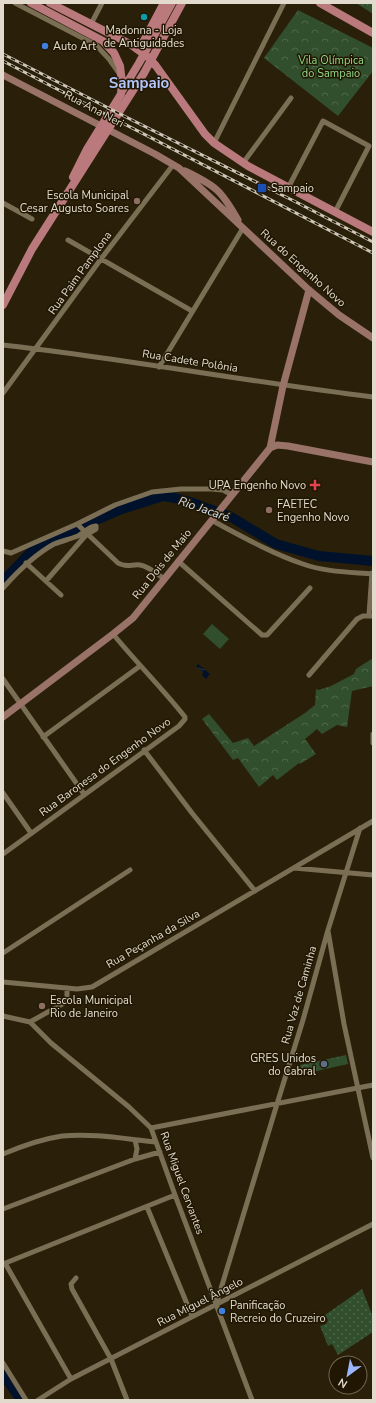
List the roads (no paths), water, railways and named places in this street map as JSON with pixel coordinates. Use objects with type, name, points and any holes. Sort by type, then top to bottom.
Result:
[{"type":"main road","points":[[31,3],[96,37],[109,46],[120,66],[121,94]]},
{"type":"main road","points":[[50,3],[139,50],[148,57],[205,134],[214,143],[243,163],[373,232]]},
{"type":"main road","points":[[139,50],[164,3]]},
{"type":"main road","points":[[90,151],[172,3]]},
{"type":"main road","points":[[3,304],[32,249],[68,193],[75,172],[144,73],[182,3]]},
{"type":"main road","points":[[320,3],[373,33]]},
{"type":"main road","name":"Rua Ana Neri","points":[[3,75],[176,166]]},
{"type":"main road","name":"Rua do Engenho Novo","points":[[176,166],[206,182],[220,192],[242,226]]},
{"type":"main road","name":"Rua do Engenho Novo","points":[[176,166],[309,290],[339,315],[373,338]]},
{"type":"main road","name":"Rua Dois de Maio","points":[[3,717],[132,618],[270,448],[283,386],[309,290]]},
{"type":"main road","points":[[270,448],[277,446],[288,446],[373,462]]},
{"type":"street","points":[[16,3],[96,44],[109,59],[124,81],[134,85],[166,80]]},
{"type":"street","points":[[91,24],[102,3]]},
{"type":"street","points":[[214,143],[284,3]]},
{"type":"street","points":[[243,163],[291,98]]},
{"type":"street","points":[[288,188],[323,121],[369,146],[336,212]]},
{"type":"street","name":"Rua Paim Pamplona","points":[[3,393],[101,259],[176,166]]},
{"type":"street","points":[[3,203],[32,219]]},
{"type":"street","points":[[159,367],[242,226]]},
{"type":"street","points":[[68,240],[192,312]]},
{"type":"street","name":"Rua Cadete Polônia","points":[[3,345],[36,348],[283,386],[373,398]]},
{"type":"street","points":[[3,551],[11,553],[77,525],[116,505],[161,490],[216,489],[224,490],[232,495]]},
{"type":"street","points":[[213,518],[275,552],[303,564],[329,570],[372,573],[371,616],[357,618],[309,675]]},
{"type":"street","points":[[77,525],[122,566],[145,566],[163,578]]},
{"type":"street","points":[[3,588],[26,563],[47,548],[96,529],[96,526]]},
{"type":"street","points":[[46,581],[85,533]]},
{"type":"street","points":[[178,561],[262,635],[267,635],[310,588]]},
{"type":"street","points":[[26,563],[61,595]]},
{"type":"street","name":"Rua Baronesa do Engenho Novo","points":[[3,854],[184,722],[185,716],[174,702],[112,634]]},
{"type":"street","points":[[43,737],[140,666]]},
{"type":"street","points":[[3,679],[84,794]]},
{"type":"street","points":[[373,734],[373,743]]},
{"type":"street","points":[[144,750],[192,814],[255,891]]},
{"type":"street","points":[[3,793],[31,833]]},
{"type":"street","name":"Rua Peçanha da Silva","points":[[3,982],[67,988],[92,987],[373,821]]},
{"type":"street","name":"Rua Vaz de Caminha","points":[[216,1305],[360,828]]},
{"type":"street","points":[[293,868],[373,875]]},
{"type":"street","points":[[3,953],[130,870]]},
{"type":"street","points":[[328,930],[342,1010],[373,1158]]},
{"type":"street","points":[[3,1016],[30,1022],[64,1003],[67,998],[67,988]]},
{"type":"street","name":"Rua Miguel Cervantes","points":[[30,1022],[51,1042],[129,1107],[151,1128],[252,1400]]},
{"type":"street","points":[[151,1128],[373,1085]]},
{"type":"street","points":[[3,1154],[33,1143],[62,1136],[87,1136],[155,1142]]},
{"type":"street","points":[[135,1140],[137,1149],[135,1159]]},
{"type":"street","points":[[3,1209],[135,1159],[160,1152]]},
{"type":"street","points":[[71,1379],[4,1264],[175,1195]]},
{"type":"street","points":[[147,1207],[192,1316]]},
{"type":"street","name":"Rua Miguel Ângelo","points":[[38,1400],[71,1379],[373,1224]]},
{"type":"street","points":[[76,1278],[71,1284],[72,1289],[111,1359],[127,1400]]},
{"type":"street","points":[[3,1363],[26,1400]]},
{"type":"water","points":[[198,664],[210,674],[206,679],[202,675],[203,672],[196,666]]},
{"type":"waterway","name":"Rio Jacaré","points":[[3,581],[32,551],[61,535],[122,509],[163,496],[190,502],[231,517],[276,544],[319,556],[373,561]]},
{"type":"waterway","points":[[3,1374],[21,1400]]},
{"type":"railway","points":[[3,54],[373,242]]},
{"type":"railway","points":[[3,61],[373,253]]},
{"type":"place","name":"Madonna - Loja de Antiguidades","points":[[144,17]]},
{"type":"place","name":"Auto Art","points":[[45,46]]},
{"type":"place","name":"Sampaio","points":[[262,188]]},
{"type":"place","name":"Escola Municipal Cesar Augusto Soares","points":[[137,201]]},
{"type":"place","name":"UPA Engenho Novo","points":[[315,485]]},
{"type":"place","name":"FAETEC Engenho Novo","points":[[269,510]]},
{"type":"place","name":"Escola Municipal Rio de Janeiro","points":[[42,1006]]},
{"type":"place","name":"GRES Unidos do Cabral","points":[[324,1064]]},
{"type":"place","name":"Panificação Recreio do Cruzeiro","points":[[222,1311]]},
{"type":"district","name":"Sampaio","points":[[139,83]]},
{"type":"park label","name":"Vila Olímpica do Sampaio","points":[[331,66]]}]
